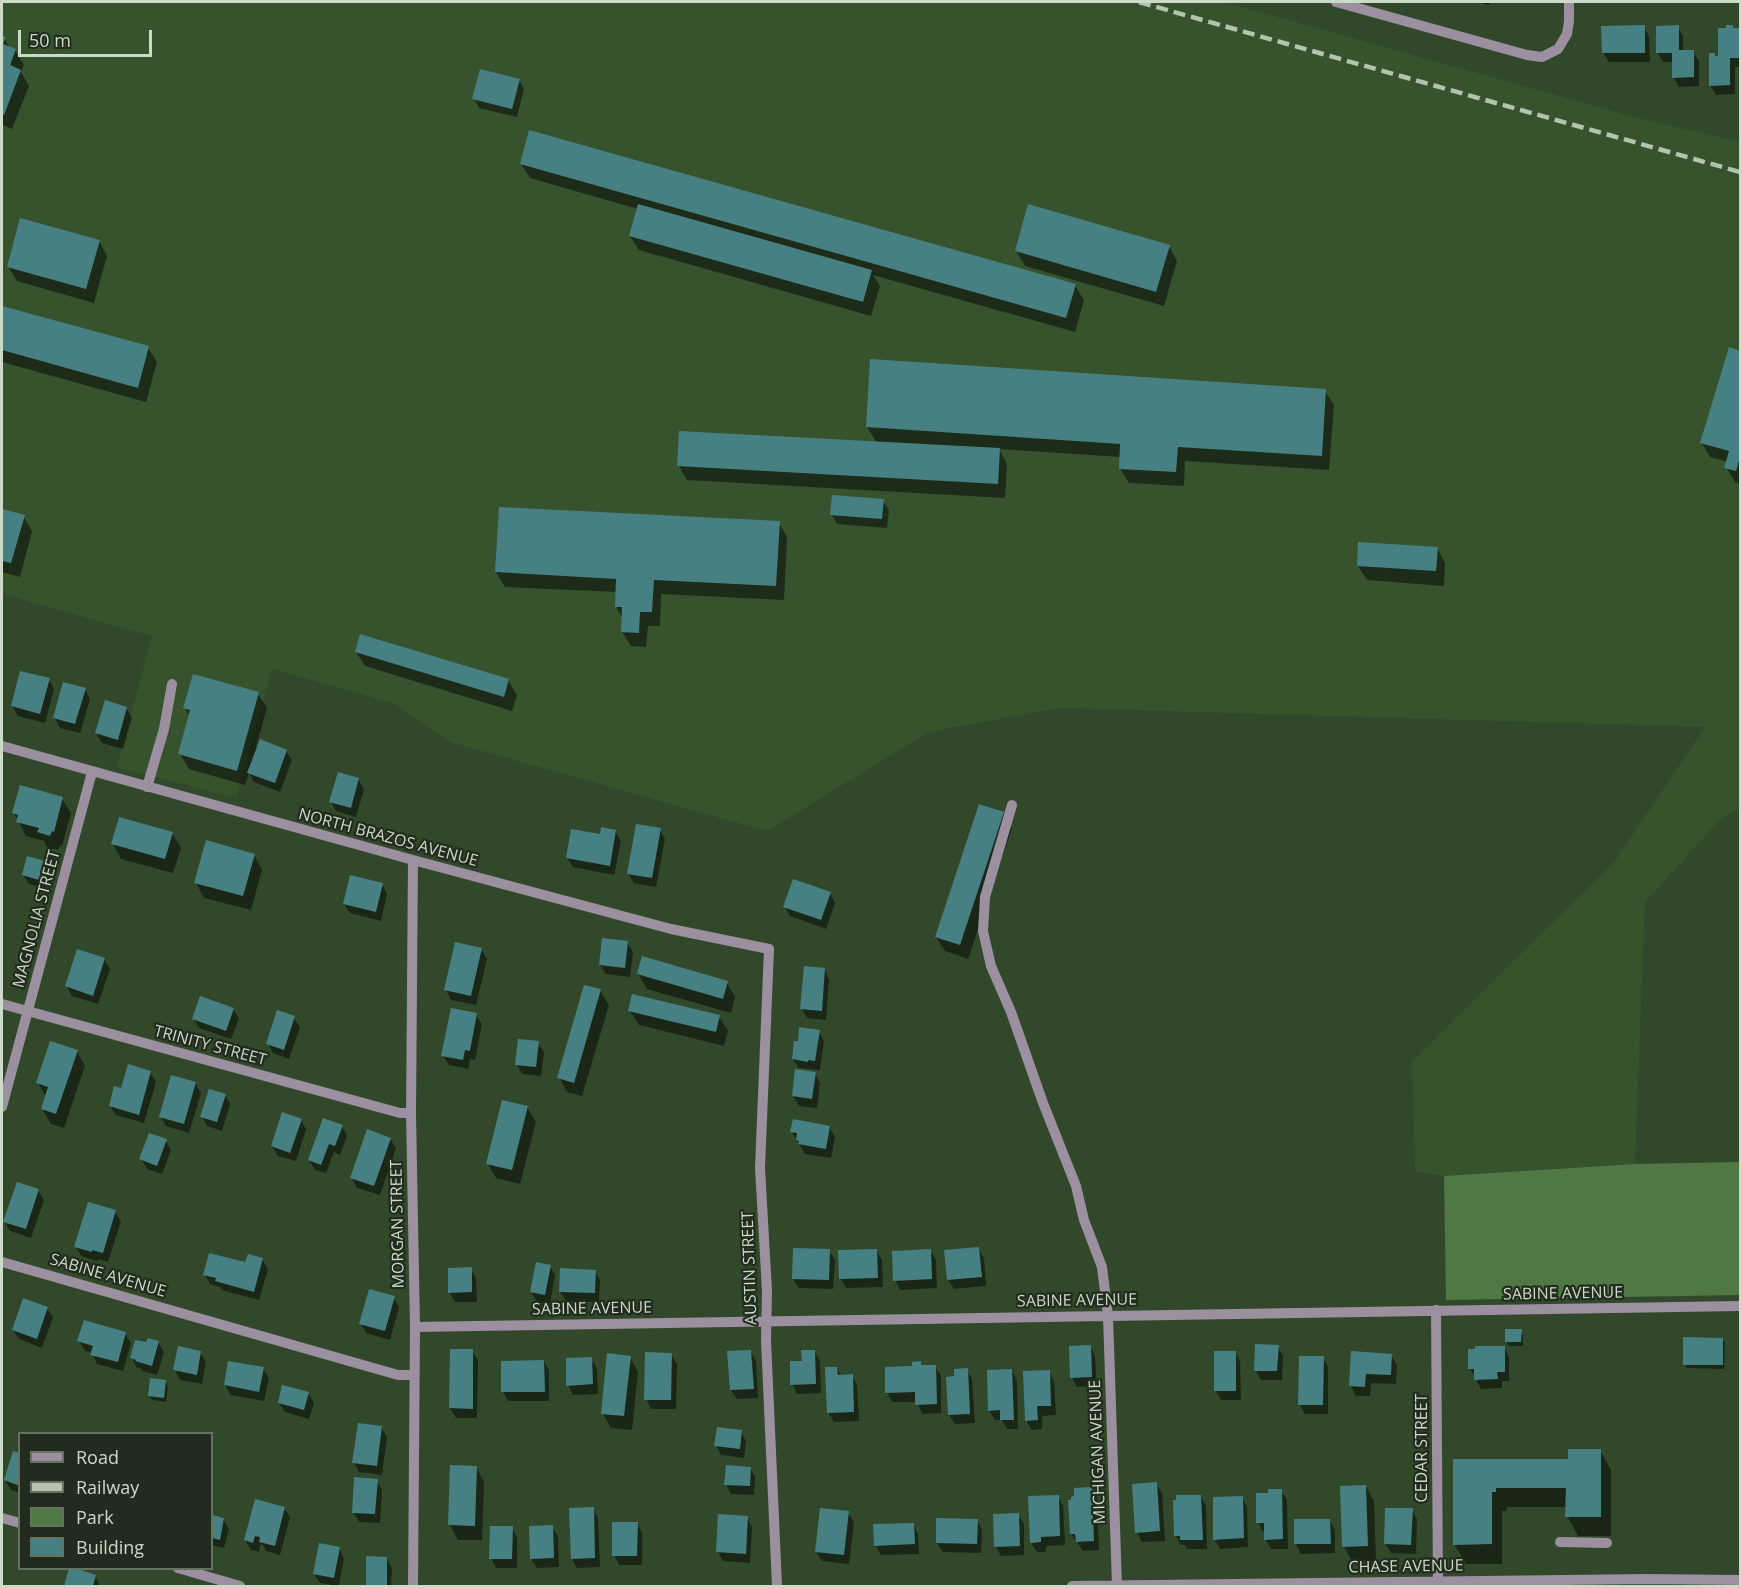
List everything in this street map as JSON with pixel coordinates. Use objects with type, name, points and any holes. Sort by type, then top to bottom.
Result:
[{"type":"street","points":[[1336,2],[1527,55],[1542,57],[1558,49],[1567,34],[1569,2]]},
{"type":"street","points":[[147,787],[164,729],[172,684]]},
{"type":"street","name":"NORTH BRAZOS AVENUE","points":[[2,746],[671,929],[769,949]]},
{"type":"street","name":"MAGNOLIA STREET","points":[[2,1107],[92,772]]},
{"type":"street","name":"MICHIGAN AVENUE","points":[[1012,805],[985,897],[983,931],[991,966],[1011,1012],[1076,1186],[1084,1220],[1102,1266],[1108,1316],[1117,1586]]},
{"type":"street","name":"MORGAN STREET","points":[[413,860],[411,1113],[415,1327],[413,1587]]},
{"type":"street","name":"AUSTIN STREET","points":[[769,949],[760,1168],[777,1587]]},
{"type":"street","name":"TRINITY STREET","points":[[2,1004],[400,1113],[411,1113]]},
{"type":"street","name":"SABINE AVENUE","points":[[2,1262],[398,1375],[414,1375]]},
{"type":"street","name":"SABINE AVENUE","points":[[415,1327],[1740,1306]]},
{"type":"street","name":"CEDAR STREET","points":[[1436,1310],[1438,1584]]},
{"type":"street","points":[[2,1518],[18,1522]]},
{"type":"street","points":[[1560,1542],[1607,1543]]},
{"type":"street","points":[[181,1570],[240,1587]]},
{"type":"street","name":"CHASE AVENUE","points":[[1072,1587],[1438,1584],[1646,1579],[1740,1580]]},
{"type":"shaded area","points":[[2,2],[1224,2],[1634,117],[1740,142],[1740,808],[1721,819],[1645,902],[1635,1164],[1444,1176],[1415,1171],[1412,1061],[1615,861],[1705,727],[1060,708],[929,732],[767,831],[450,742],[395,704],[272,669],[236,798],[117,767],[152,636],[2,594]]},
{"type":"green space","points":[[1740,1162],[1740,1295],[1446,1300],[1444,1176],[1635,1164]]},
{"type":"building","points":[[1645,25],[1645,53],[1602,53],[1601,26]]},
{"type":"building","points":[[1679,25],[1679,50],[1694,50],[1694,77],[1672,78],[1672,53],[1656,53],[1656,26]]},
{"type":"building","points":[[1726,25],[1740,28],[1740,58],[1730,58],[1730,85],[1709,86],[1709,53],[1715,53],[1715,56],[1718,56],[1718,28],[1726,28]]},
{"type":"building","points":[[2,36],[6,37],[3,44],[16,49],[10,65],[21,70],[4,115],[2,114]]},
{"type":"building","points":[[480,69],[520,79],[512,109],[472,99]]},
{"type":"building","points":[[529,130],[1076,284],[1066,318],[520,164]]},
{"type":"building","points":[[638,204],[872,270],[863,302],[629,236]]},
{"type":"building","points":[[1028,204],[1170,245],[1156,292],[1015,251]]},
{"type":"building","points":[[20,218],[100,240],[86,289],[7,267]]},
{"type":"building","points":[[2,306],[149,346],[138,388],[2,350]]},
{"type":"building","points":[[1729,347],[1740,351],[1740,457],[1736,471],[1724,468],[1729,451],[1700,443]]},
{"type":"building","points":[[870,359],[1326,389],[1322,456],[1178,447],[1176,472],[1119,469],[1120,444],[866,427]]},
{"type":"building","points":[[679,431],[1000,448],[998,484],[677,466]]},
{"type":"building","points":[[832,495],[884,499],[882,519],[830,515]]},
{"type":"building","points":[[499,507],[780,521],[776,586],[654,580],[652,612],[640,612],[639,633],[621,632],[622,607],[615,607],[616,579],[495,572]]},
{"type":"building","points":[[2,509],[25,515],[11,563],[2,561]]},
{"type":"building","points":[[1358,542],[1438,547],[1436,571],[1357,566]]},
{"type":"building","points":[[360,634],[509,679],[504,697],[355,652]]},
{"type":"building","points":[[20,671],[50,678],[40,714],[11,706]]},
{"type":"building","points":[[193,674],[259,692],[237,771],[178,754],[190,710],[183,708]]},
{"type":"building","points":[[63,682],[86,688],[75,724],[53,718]]},
{"type":"building","points":[[105,700],[127,707],[118,740],[95,733]]},
{"type":"building","points":[[260,739],[287,750],[275,783],[247,773]]},
{"type":"building","points":[[338,772],[359,778],[351,808],[329,802]]},
{"type":"building","points":[[20,785],[63,797],[54,832],[52,831],[50,836],[37,832],[39,828],[16,822],[18,815],[12,813]]},
{"type":"building","points":[[979,804],[1004,812],[960,945],[935,937]]},
{"type":"building","points":[[119,817],[173,832],[165,859],[111,844]]},
{"type":"building","points":[[636,824],[661,828],[652,878],[627,874]]},
{"type":"building","points":[[601,827],[616,830],[610,866],[566,858],[571,829],[600,834]]},
{"type":"building","points":[[206,840],[255,854],[243,896],[194,883]]},
{"type":"building","points":[[27,856],[45,861],[39,880],[22,875]]},
{"type":"building","points":[[350,875],[383,883],[376,912],[343,904]]},
{"type":"building","points":[[793,879],[831,892],[821,920],[783,907]]},
{"type":"building","points":[[602,938],[628,941],[625,968],[599,965]]},
{"type":"building","points":[[455,942],[482,948],[471,996],[444,990]]},
{"type":"building","points":[[77,949],[105,958],[93,996],[65,986]]},
{"type":"building","points":[[642,956],[728,981],[723,999],[637,974]]},
{"type":"building","points":[[804,966],[825,968],[822,1011],[800,1009]]},
{"type":"building","points":[[584,985],[601,989],[574,1083],[557,1078]]},
{"type":"building","points":[[632,994],[720,1015],[716,1032],[628,1011]]},
{"type":"building","points":[[200,996],[234,1008],[226,1031],[192,1019]]},
{"type":"building","points":[[451,1008],[477,1013],[470,1051],[465,1050],[463,1060],[441,1056]]},
{"type":"building","points":[[277,1010],[295,1016],[284,1050],[266,1044]]},
{"type":"building","points":[[799,1027],[820,1030],[815,1061],[792,1059],[794,1041],[798,1041]]},
{"type":"building","points":[[518,1039],[539,1041],[536,1067],[515,1065]]},
{"type":"building","points":[[50,1041],[78,1050],[56,1114],[41,1109],[48,1087],[36,1083]]},
{"type":"building","points":[[128,1064],[151,1071],[139,1115],[109,1106],[114,1086],[121,1088]]},
{"type":"building","points":[[795,1069],[816,1072],[812,1099],[792,1096]]},
{"type":"building","points":[[171,1075],[196,1082],[184,1124],[159,1117]]},
{"type":"building","points":[[209,1089],[226,1094],[217,1122],[200,1117]]},
{"type":"building","points":[[502,1100],[528,1106],[512,1170],[486,1164]]},
{"type":"building","points":[[282,1112],[302,1119],[290,1153],[271,1146]]},
{"type":"building","points":[[323,1118],[343,1125],[335,1146],[329,1144],[321,1165],[308,1160]]},
{"type":"building","points":[[793,1119],[830,1126],[826,1149],[798,1144],[797,1133],[790,1132]]},
{"type":"building","points":[[367,1129],[391,1138],[374,1186],[350,1178]]},
{"type":"building","points":[[149,1133],[167,1139],[157,1166],[139,1159]]},
{"type":"building","points":[[17,1182],[39,1189],[26,1229],[3,1222]]},
{"type":"building","points":[[88,1202],[116,1210],[103,1253],[74,1247]]},
{"type":"building","points":[[979,1247],[982,1277],[947,1280],[944,1250]]},
{"type":"building","points":[[793,1248],[830,1249],[829,1280],[792,1279]]},
{"type":"building","points":[[877,1249],[878,1278],[839,1279],[838,1250]]},
{"type":"building","points":[[931,1249],[932,1279],[893,1281],[892,1251]]},
{"type":"building","points":[[209,1253],[245,1262],[248,1254],[263,1258],[254,1292],[215,1281],[216,1278],[203,1275]]},
{"type":"building","points":[[536,1262],[551,1265],[545,1295],[530,1292]]},
{"type":"building","points":[[472,1267],[472,1292],[448,1293],[448,1268]]},
{"type":"building","points":[[560,1268],[596,1270],[595,1293],[559,1292]]},
{"type":"building","points":[[369,1289],[395,1296],[385,1331],[359,1324]]},
{"type":"building","points":[[23,1298],[48,1307],[37,1339],[12,1330]]},
{"type":"building","points":[[84,1320],[126,1332],[118,1362],[90,1355],[93,1346],[77,1341]]},
{"type":"building","points":[[1505,1329],[1522,1329],[1521,1342],[1505,1342]]},
{"type":"building","points":[[1683,1337],[1723,1338],[1723,1365],[1683,1365]]},
{"type":"building","points":[[148,1338],[159,1341],[152,1366],[130,1358],[135,1340],[146,1342]]},
{"type":"building","points":[[1255,1344],[1279,1345],[1277,1371],[1254,1371]]},
{"type":"building","points":[[1091,1345],[1092,1377],[1070,1378],[1069,1346]]},
{"type":"building","points":[[178,1346],[201,1351],[197,1375],[173,1370]]},
{"type":"building","points":[[1475,1346],[1505,1346],[1505,1372],[1497,1372],[1498,1379],[1474,1380],[1474,1369],[1468,1369],[1468,1349],[1475,1349]]},
{"type":"building","points":[[450,1349],[473,1349],[473,1409],[449,1408]]},
{"type":"building","points":[[751,1350],[754,1389],[730,1390],[727,1351]]},
{"type":"building","points":[[801,1350],[815,1350],[816,1384],[790,1385],[790,1361],[802,1361]]},
{"type":"building","points":[[1214,1351],[1236,1351],[1236,1391],[1214,1391]]},
{"type":"building","points":[[1351,1351],[1392,1354],[1391,1375],[1366,1374],[1365,1387],[1349,1386]]},
{"type":"building","points":[[645,1352],[672,1353],[671,1400],[644,1400]]},
{"type":"building","points":[[607,1353],[631,1356],[624,1416],[601,1414]]},
{"type":"building","points":[[1299,1356],[1324,1356],[1323,1405],[1298,1405]]},
{"type":"building","points":[[592,1357],[593,1384],[566,1386],[566,1358]]},
{"type":"building","points":[[544,1360],[545,1392],[501,1392],[501,1361]]},
{"type":"building","points":[[228,1361],[264,1367],[259,1392],[224,1385]]},
{"type":"building","points":[[921,1361],[921,1365],[936,1365],[937,1404],[915,1405],[915,1392],[885,1393],[885,1367],[912,1366],[912,1362]]},
{"type":"building","points":[[825,1367],[837,1367],[838,1375],[853,1374],[854,1412],[827,1413]]},
{"type":"building","points":[[968,1368],[970,1414],[948,1415],[946,1377],[954,1376],[954,1369]]},
{"type":"building","points":[[1012,1369],[1014,1420],[1000,1420],[1000,1410],[988,1411],[987,1370]]},
{"type":"building","points":[[1050,1370],[1051,1406],[1037,1406],[1038,1420],[1025,1421],[1023,1371]]},
{"type":"building","points":[[150,1378],[166,1380],[164,1398],[148,1396]]},
{"type":"building","points":[[282,1385],[309,1392],[304,1410],[278,1403]]},
{"type":"building","points":[[358,1423],[382,1426],[377,1466],[352,1463]]},
{"type":"building","points":[[717,1427],[742,1430],[740,1449],[714,1446]]},
{"type":"building","points":[[1568,1449],[1601,1449],[1601,1517],[1565,1517],[1566,1488],[1496,1488],[1496,1492],[1492,1492],[1492,1544],[1453,1545],[1453,1459],[1568,1459]]},
{"type":"building","points":[[13,1451],[18,1452],[18,1485],[4,1480]]},
{"type":"building","points":[[450,1465],[477,1466],[475,1526],[448,1525]]},
{"type":"building","points":[[726,1465],[751,1467],[750,1486],[724,1485]]},
{"type":"building","points":[[354,1477],[378,1479],[375,1514],[352,1513]]},
{"type":"building","points":[[1157,1482],[1160,1531],[1135,1533],[1132,1484]]},
{"type":"building","points":[[1366,1485],[1368,1546],[1342,1547],[1340,1486]]},
{"type":"building","points":[[1092,1487],[1094,1541],[1076,1542],[1075,1534],[1070,1534],[1068,1500],[1074,1496],[1074,1488]]},
{"type":"building","points":[[1268,1489],[1282,1489],[1283,1539],[1264,1540],[1264,1523],[1256,1523],[1256,1493],[1268,1493]]},
{"type":"building","points":[[1059,1495],[1060,1536],[1041,1537],[1041,1542],[1030,1543],[1028,1496]]},
{"type":"building","points":[[1176,1495],[1201,1495],[1203,1540],[1180,1540],[1180,1536],[1174,1536],[1173,1500],[1176,1500]]},
{"type":"building","points":[[1243,1496],[1244,1538],[1213,1540],[1213,1497]]},
{"type":"building","points":[[255,1499],[285,1507],[275,1546],[259,1542],[260,1537],[255,1536],[253,1543],[244,1540]]},
{"type":"building","points":[[594,1507],[595,1558],[571,1559],[569,1508]]},
{"type":"building","points":[[820,1508],[849,1511],[844,1555],[815,1552]]},
{"type":"building","points":[[1385,1508],[1413,1508],[1411,1545],[1384,1544]]},
{"type":"building","points":[[1019,1513],[1020,1546],[994,1547],[993,1514]]},
{"type":"building","points":[[718,1514],[748,1516],[746,1554],[716,1552]]},
{"type":"building","points":[[213,1515],[224,1518],[220,1540],[213,1538]]},
{"type":"building","points":[[936,1518],[978,1519],[977,1544],[936,1543]]},
{"type":"building","points":[[1294,1519],[1330,1519],[1331,1544],[1294,1544]]},
{"type":"building","points":[[612,1522],[638,1522],[637,1556],[612,1556]]},
{"type":"building","points":[[914,1523],[915,1544],[874,1546],[873,1524]]},
{"type":"building","points":[[553,1525],[554,1558],[530,1559],[529,1526]]},
{"type":"building","points":[[490,1526],[513,1526],[512,1559],[489,1559]]},
{"type":"building","points":[[319,1543],[340,1547],[334,1578],[313,1574]]},
{"type":"building","points":[[366,1556],[387,1557],[387,1586],[366,1586]]},
{"type":"building","points":[[68,1570],[81,1570],[96,1575],[93,1586],[64,1586]]},
{"type":"railway","points":[[1139,2],[1740,172]]}]
